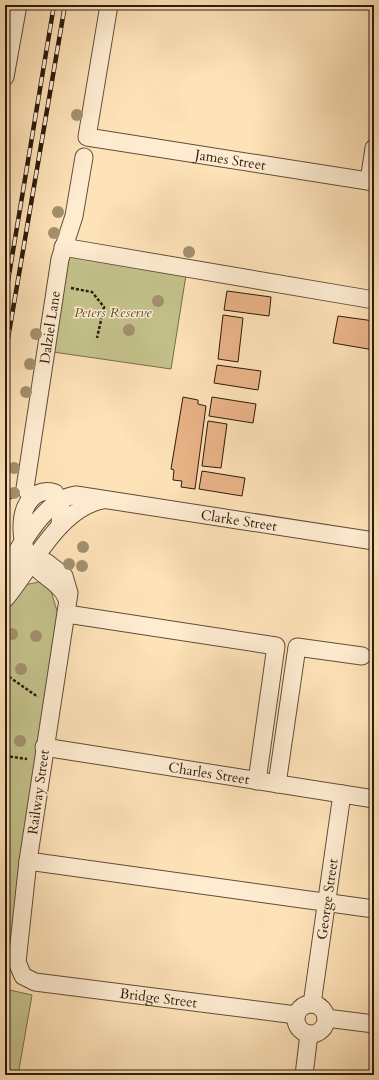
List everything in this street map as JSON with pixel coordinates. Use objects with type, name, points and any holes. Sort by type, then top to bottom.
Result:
[{"type":"street","points":[[5,77],[18,5]]},
{"type":"street","name":"James Street","points":[[109,5],[87,137],[371,182]]},
{"type":"street","points":[[371,182],[374,148]]},
{"type":"street","name":"Dalziel Lane","points":[[32,497],[25,488],[55,285],[63,248],[74,216],[84,157]]},
{"type":"street","points":[[63,248],[374,300]]},
{"type":"street","points":[[5,599],[32,564],[27,557],[22,517],[26,505],[32,497],[40,492],[53,492],[56,494],[62,513],[60,525]]},
{"type":"street","name":"Clarke Street","points":[[24,541],[41,518],[59,501],[76,495],[374,541]]},
{"type":"street","name":"Clarke Street","points":[[32,564],[60,525],[84,506],[103,500]]},
{"type":"street","points":[[5,571],[24,541]]},
{"type":"street","name":"Railway Street","points":[[5,571],[20,564],[46,562],[62,573],[69,588],[67,611],[44,747],[15,967]]},
{"type":"street","points":[[67,611],[276,646],[258,781]]},
{"type":"street","points":[[277,784],[297,647],[362,656]]},
{"type":"street","name":"Charles Street","points":[[44,747],[374,799]]},
{"type":"street","name":"George Street","points":[[312,1004],[342,794]]},
{"type":"street","points":[[28,861],[374,909]]},
{"type":"street","name":"Bridge Street","points":[[15,967],[35,982],[296,1015]]},
{"type":"street","points":[[312,1004],[320,1007],[326,1018],[321,1030],[309,1034],[300,1029],[297,1025],[296,1015],[302,1007],[312,1004]]},
{"type":"street","points":[[326,1018],[374,1024]]},
{"type":"street","points":[[304,1075],[309,1034]]},
{"type":"path","points":[[55,285],[92,292],[104,307],[97,338]]},
{"type":"path","points":[[5,674],[51,706]]},
{"type":"green space","name":"Peters Reserve","points":[[69,256],[186,275],[171,369],[53,352]]},
{"type":"green space","points":[[39,582],[50,588],[58,614],[5,985],[5,609],[24,585]]},
{"type":"green space","points":[[5,989],[32,995],[18,1075],[5,1075]]},
{"type":"building","points":[[227,291],[271,297],[269,316],[224,310]]},
{"type":"building","points":[[223,315],[243,318],[238,362],[218,359]]},
{"type":"building","points":[[338,316],[374,321],[374,350],[333,343]]},
{"type":"building","points":[[217,365],[261,371],[258,390],[214,383]]},
{"type":"building","points":[[183,397],[198,400],[198,404],[206,406],[195,489],[181,487],[182,481],[173,480],[174,470],[171,469]]},
{"type":"building","points":[[212,397],[256,404],[253,423],[209,416]]},
{"type":"building","points":[[208,421],[227,424],[221,468],[202,466]]},
{"type":"building","points":[[202,471],[245,478],[242,496],[199,489]]},
{"type":"railway","points":[[5,299],[54,5]]},
{"type":"railway","points":[[5,356],[65,5]]}]
